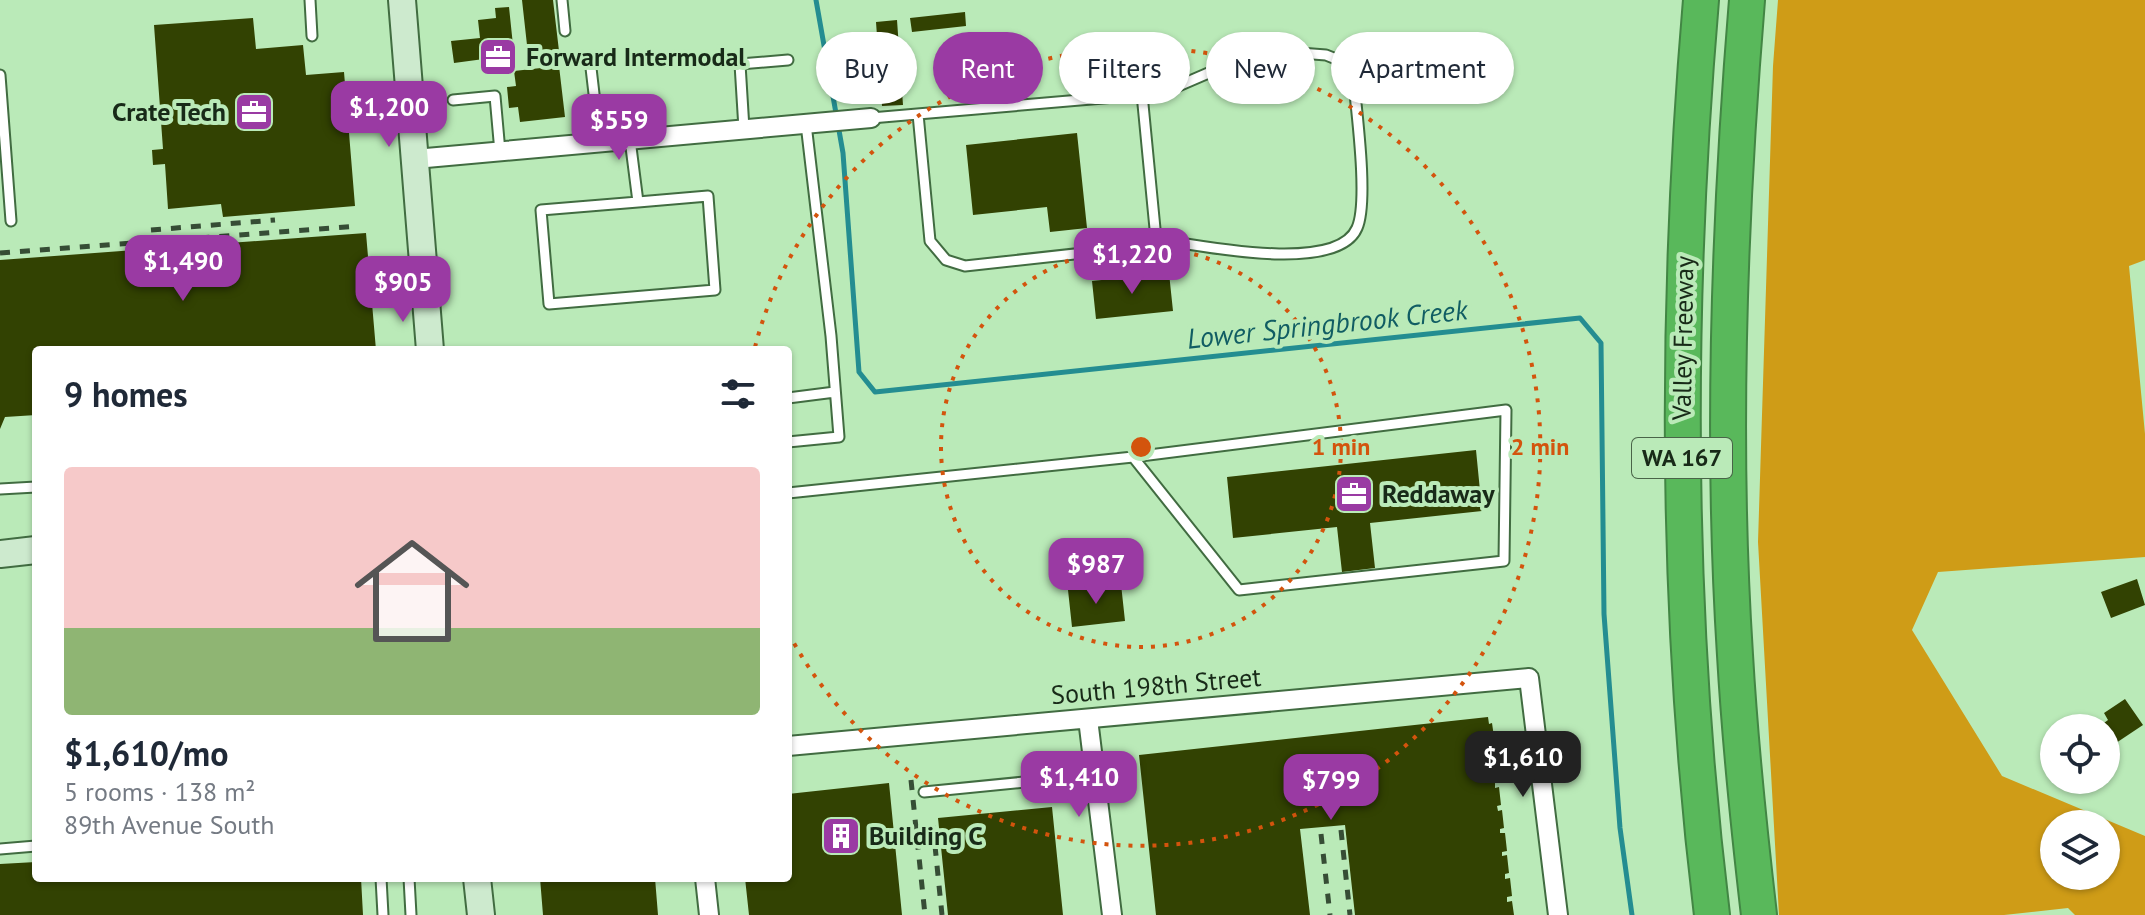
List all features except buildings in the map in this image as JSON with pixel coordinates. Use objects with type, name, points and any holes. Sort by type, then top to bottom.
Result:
[{"type":"highway","name":"Valley Freeway","points":[[1701,0],[1688,175],[1681,392],[1690,692],[1712,915]]},
{"type":"highway","points":[[1733,0],[1717,228],[1716,518],[1727,736],[1745,915]]},
{"type":"highway","name":"Valley Freeway","points":[[1747,0],[1731,241],[1728,389],[1735,653],[1759,915]]},
{"type":"main road","points":[[402,0],[430,346]]},
{"type":"main road","points":[[0,554],[32,550]]},
{"type":"main road","points":[[477,882],[481,915]]},
{"type":"street","points":[[415,159],[871,118]]},
{"type":"street","name":"South 198th Street","points":[[792,746],[1529,678],[1558,915]]},
{"type":"street","points":[[1088,719],[1112,915]]},
{"type":"street","points":[[705,882],[709,915]]},
{"type":"lane","points":[[310,0],[312,36]]},
{"type":"lane","points":[[562,0],[565,31]]},
{"type":"lane","points":[[918,114],[930,241],[946,260],[965,266],[1129,248],[1156,239],[1282,255],[1309,253],[1338,247],[1356,231],[1363,207],[1353,74],[1336,59],[1326,55],[1300,53],[1227,65],[1190,81]]},
{"type":"lane","points":[[744,129],[740,64],[788,60]]},
{"type":"lane","points":[[591,68],[596,111],[626,108],[638,202]]},
{"type":"lane","points":[[0,75],[11,221]]},
{"type":"lane","points":[[453,100],[495,96],[500,152]]},
{"type":"lane","points":[[871,118],[1059,101]]},
{"type":"lane","points":[[1143,104],[1156,239]]},
{"type":"lane","points":[[792,442],[839,437],[812,123]]},
{"type":"lane","points":[[708,196],[715,290],[549,304],[541,210],[638,202],[708,196]]},
{"type":"lane","points":[[792,397],[835,392]]},
{"type":"lane","points":[[792,493],[1133,457],[1506,410],[1504,561],[1239,590],[1133,457]]},
{"type":"lane","points":[[0,489],[32,487]]},
{"type":"lane","points":[[924,792],[1095,775]]},
{"type":"lane","points":[[0,849],[32,846]]},
{"type":"lane","points":[[381,882],[383,915]]},
{"type":"lane","points":[[409,882],[411,915]]},
{"type":"shaded area","points":[[1778,0],[2145,0],[2145,260],[2129,266],[2145,434],[2145,557],[1938,572],[1912,630],[2002,776],[2083,810],[2040,810],[2040,890],[2120,890],[2120,826],[2145,836],[2145,915],[2075,915],[2068,908],[2004,915],[1779,915],[1758,542],[1773,66]]},
{"type":"waterway","name":"Lower Springbrook Creek","points":[[816,0],[843,153],[859,372],[875,392],[1580,318],[1601,343],[1604,614],[1620,828],[1632,915]]},
{"type":"railway","points":[[151,230],[275,220]]},
{"type":"railway","points":[[0,253],[358,226]]},
{"type":"railway","points":[[911,780],[925,915]]},
{"type":"railway","points":[[933,826],[942,915]]},
{"type":"railway","points":[[1341,830],[1350,915]]},
{"type":"railway","points":[[1321,834],[1330,915]]},
{"type":"place","name":"Forward Intermodal","points":[[498,57]]},
{"type":"place","name":"Crate Tech","points":[[254,112]]},
{"type":"place","name":"Reddaway","points":[[1354,494]]},
{"type":"place","name":"Building C","points":[[841,836]]}]
